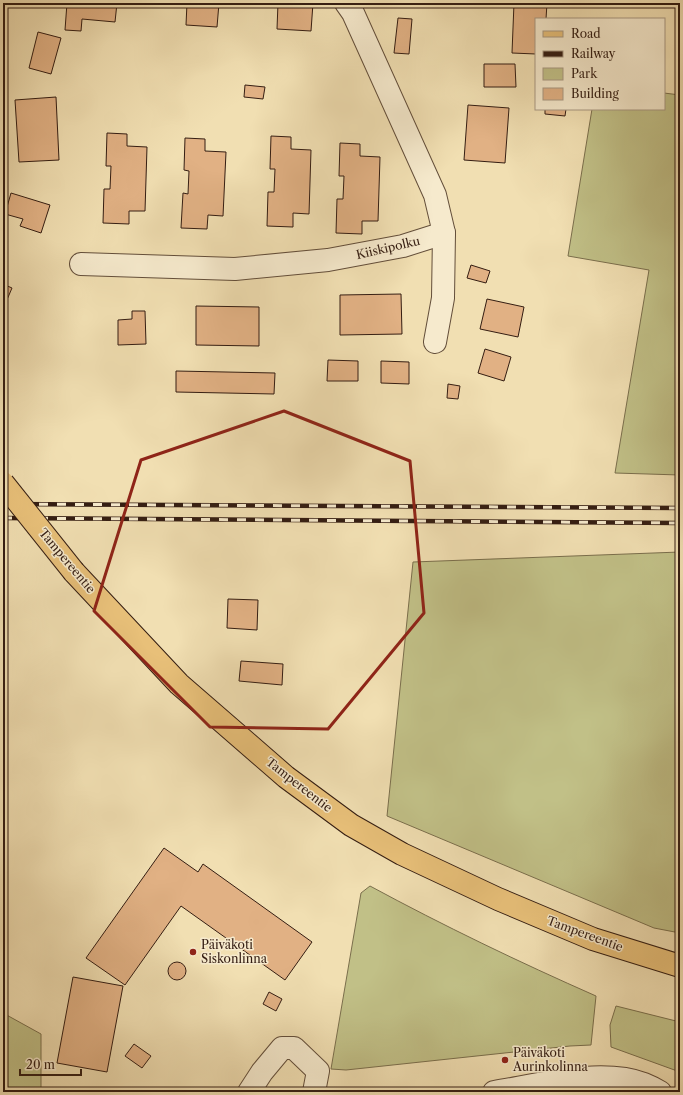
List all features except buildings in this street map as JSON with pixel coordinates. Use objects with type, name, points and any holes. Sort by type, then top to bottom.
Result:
[{"type":"main road","name":"Tampereentie","points":[[3,483],[74,572],[179,684],[286,777],[351,825],[402,854],[498,900],[593,939],[680,966]]},
{"type":"street","points":[[346,3],[353,13],[435,195],[444,233],[443,298],[435,342]]},
{"type":"street","name":"Kiiskipolku","points":[[80,264],[235,269],[328,260],[403,246],[444,233]]},
{"type":"street","points":[[249,1092],[262,1072],[282,1048],[294,1048],[318,1071],[314,1092]]},
{"type":"street","points":[[494,1092],[578,1078],[611,1077],[644,1083],[660,1092]]},
{"type":"highlighted area","points":[[284,411],[410,461],[424,613],[328,729],[210,727],[94,611],[141,460]]},
{"type":"green space","points":[[665,93],[680,95],[680,475],[615,473],[649,270],[568,256],[592,110],[665,110]]},
{"type":"green space","points":[[680,552],[680,933],[654,928],[387,816],[413,562]]},
{"type":"green space","points":[[370,886],[482,943],[596,996],[591,1045],[346,1070],[331,1069],[361,893]]},
{"type":"green space","points":[[616,1006],[680,1022],[680,1072],[611,1047],[610,1025]]},
{"type":"green space","points":[[3,1013],[41,1034],[41,1092],[3,1092]]},
{"type":"railway","points":[[3,504],[680,508]]},
{"type":"railway","points":[[3,518],[680,523]]},
{"type":"place","name":"Päiväkoti Siskonlinna","points":[[193,952]]},
{"type":"place","name":"Päiväkoti Aurinkolinna","points":[[505,1060]]}]
